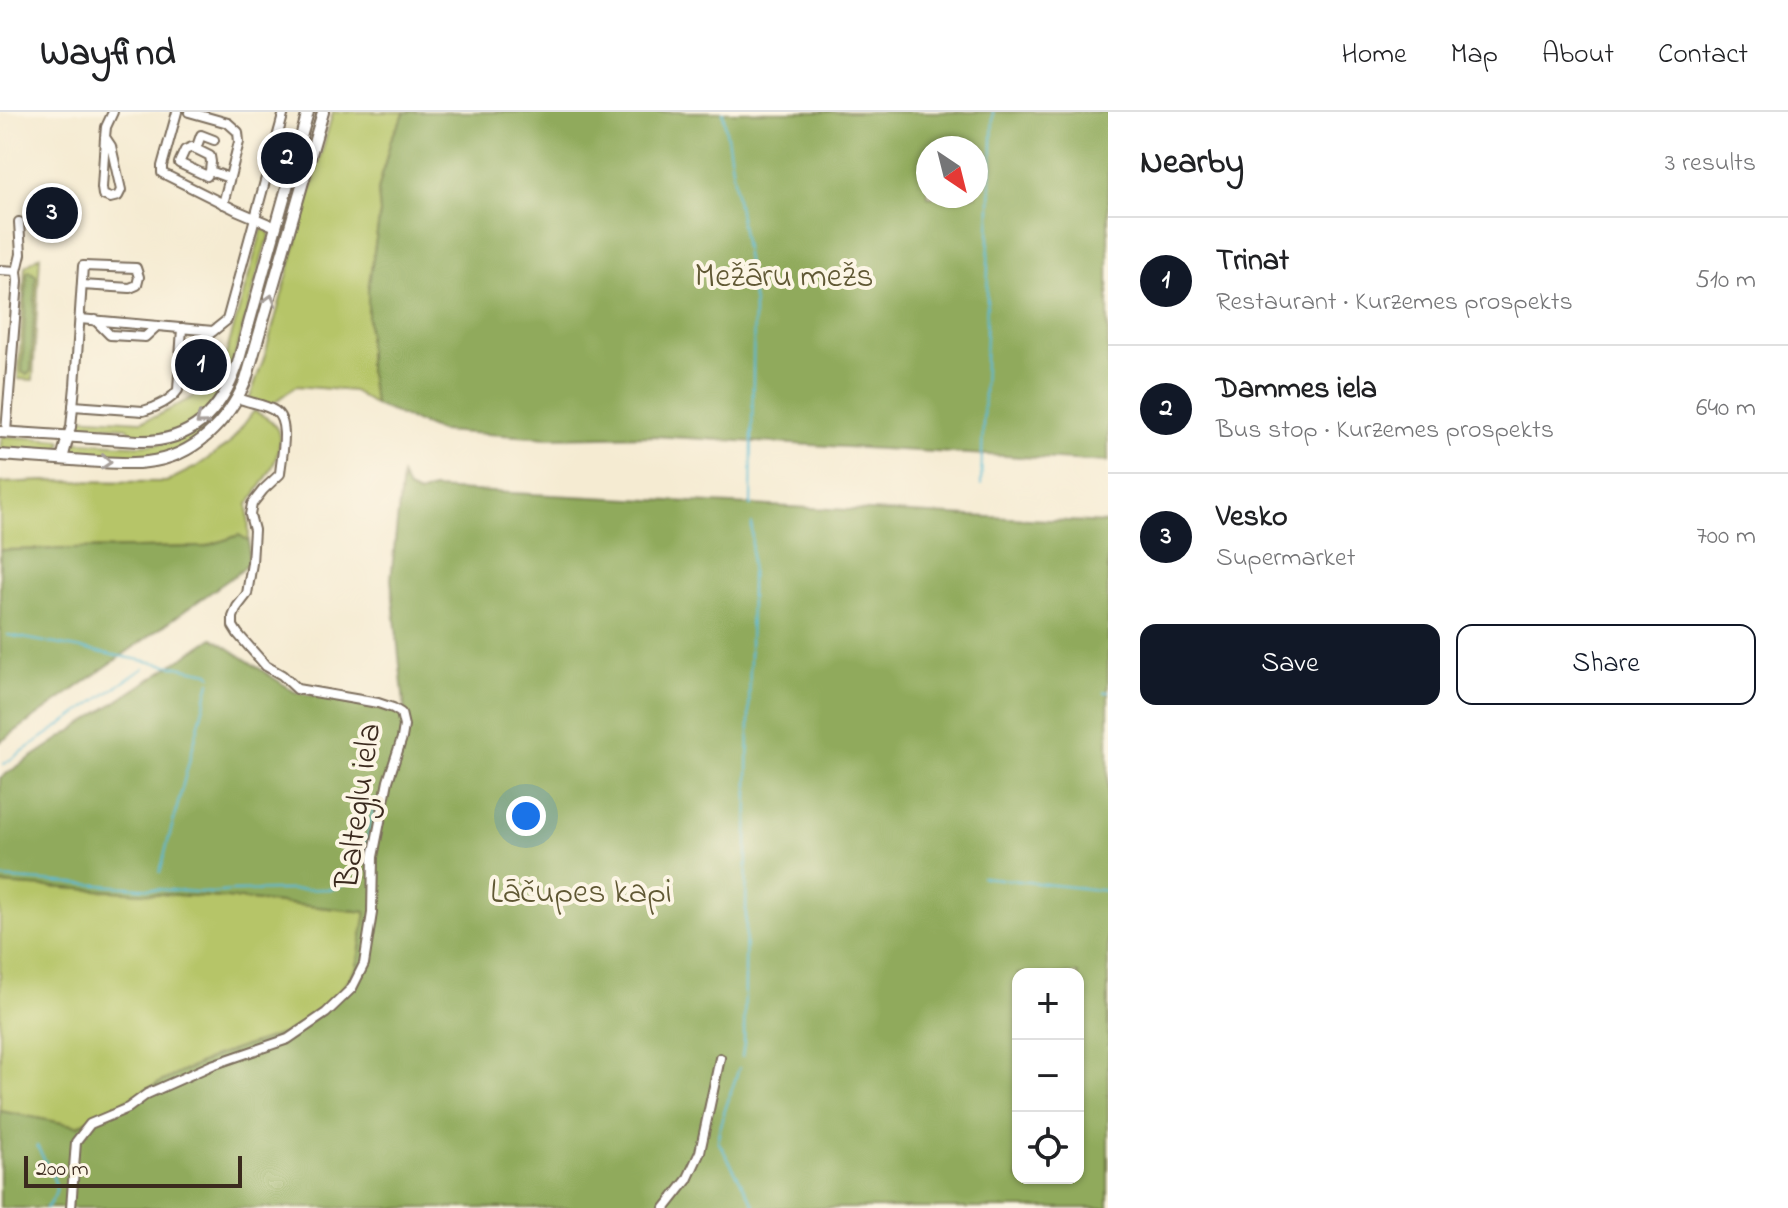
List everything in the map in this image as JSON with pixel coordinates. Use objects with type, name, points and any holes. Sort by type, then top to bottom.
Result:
[{"type":"main road","points":[[3,432],[157,441],[182,434],[209,415],[235,374],[308,112]]},
{"type":"main road","points":[[0,455],[134,463],[166,459],[204,439],[220,423],[238,398],[252,362],[323,112]]},
{"type":"main road","points":[[276,227],[289,231]]},
{"type":"main road","points":[[62,459],[68,436]]},
{"type":"street","points":[[105,137],[111,146],[121,187],[118,196],[110,198],[102,192],[105,137],[106,127],[113,112]]},
{"type":"street","points":[[177,112],[162,173],[276,227]]},
{"type":"street","points":[[189,112],[228,123],[238,132],[239,142],[223,204]]},
{"type":"street","points":[[193,347],[227,320],[284,112]]},
{"type":"street","points":[[196,149],[201,135],[214,140]]},
{"type":"street","points":[[192,147],[210,156],[210,171],[207,176],[179,163],[185,150],[192,147]]},
{"type":"street","points":[[210,171],[229,178]]},
{"type":"street","points":[[3,432],[21,254],[19,222]]},
{"type":"street","points":[[68,436],[83,266],[136,268],[139,277],[137,285],[130,288],[82,285]]},
{"type":"street","points":[[0,270],[17,271]]},
{"type":"street","points":[[80,319],[213,331]]},
{"type":"street","points":[[94,320],[110,335],[145,337],[157,326]]},
{"type":"street","points":[[73,406],[143,411],[173,396],[178,390],[182,328]]},
{"type":"street","name":"Baltegļu iela","points":[[71,1208],[76,1142],[90,1124],[212,1065],[288,1039],[312,1024],[342,998],[352,988],[364,964],[372,913],[373,857],[388,781],[404,726],[401,713],[393,708],[297,689],[266,666],[233,626],[237,607],[247,594],[252,563],[252,504],[280,474],[285,437],[282,420],[276,412],[238,398]]},
{"type":"street","points":[[665,1208],[687,1180],[700,1152],[720,1058]]},
{"type":"green space","points":[[333,112],[405,112],[391,139],[378,191],[380,213],[368,290],[368,369],[375,405],[353,391],[296,386],[271,405],[249,400],[265,355]]},
{"type":"green space","name":"Mežāru mežs","points":[[405,112],[1108,112],[1108,462],[652,436],[549,438],[440,431],[375,405],[368,369],[368,290],[380,213],[378,191],[391,139]]},
{"type":"green space","points":[[263,226],[270,234],[269,241],[233,362],[221,391],[203,415],[184,428],[157,436],[135,438],[127,427],[86,425],[85,434],[75,432],[75,417],[142,421],[212,387],[219,379]]},
{"type":"green space","points":[[282,233],[239,388],[216,421],[193,442],[164,456],[127,460],[70,456],[70,441],[124,445],[170,442],[190,434],[209,421],[225,401],[239,373],[278,235]]},
{"type":"green space","points":[[40,256],[33,380],[18,379],[25,266]]},
{"type":"green space","points":[[29,270],[36,276],[31,371],[27,375],[22,372]]},
{"type":"green space","points":[[254,411],[272,422],[280,441],[274,464],[248,504],[249,541],[239,535],[204,547],[0,550],[0,483],[166,482],[196,467],[229,444]]},
{"type":"green space","points":[[2,436],[62,442],[56,455],[0,451]]},
{"type":"green space","name":"Lāčupes kapi","points":[[402,476],[408,489],[419,494],[432,489],[1108,523],[1108,1208],[0,1208],[0,1111],[78,1126],[216,1056],[285,1033],[307,1022],[341,991],[357,967],[366,912],[241,899],[0,884],[0,778],[213,638],[295,692],[405,714],[391,579]]},
{"type":"green space","points":[[239,535],[249,541],[248,563],[242,570],[0,742],[0,550],[204,547]]},
{"type":"green space","points":[[0,884],[241,899],[366,912],[357,967],[341,991],[307,1022],[285,1033],[216,1056],[78,1126],[0,1111]]},
{"type":"waterway","points":[[723,112],[754,304],[751,506]]},
{"type":"waterway","points":[[981,485],[993,112]]},
{"type":"waterway","points":[[742,1057],[752,524]]},
{"type":"waterway","points":[[8,635],[209,673],[211,676]]},
{"type":"waterway","points":[[4,764],[144,668]]},
{"type":"waterway","points":[[160,872],[210,682]]},
{"type":"waterway","points":[[0,878],[211,893],[332,889],[343,885],[364,856],[375,799]]},
{"type":"waterway","points":[[982,877],[1108,891]]},
{"type":"waterway","points":[[739,1068],[720,1125],[718,1141],[756,1208]]},
{"type":"waterway","points":[[37,1146],[56,1185],[55,1195],[46,1208]]},
{"type":"place","name":"Dammes iela","points":[[287,158]]},
{"type":"place","name":"Vesko","points":[[52,213]]},
{"type":"place","name":"Trinat","points":[[201,365]]}]
